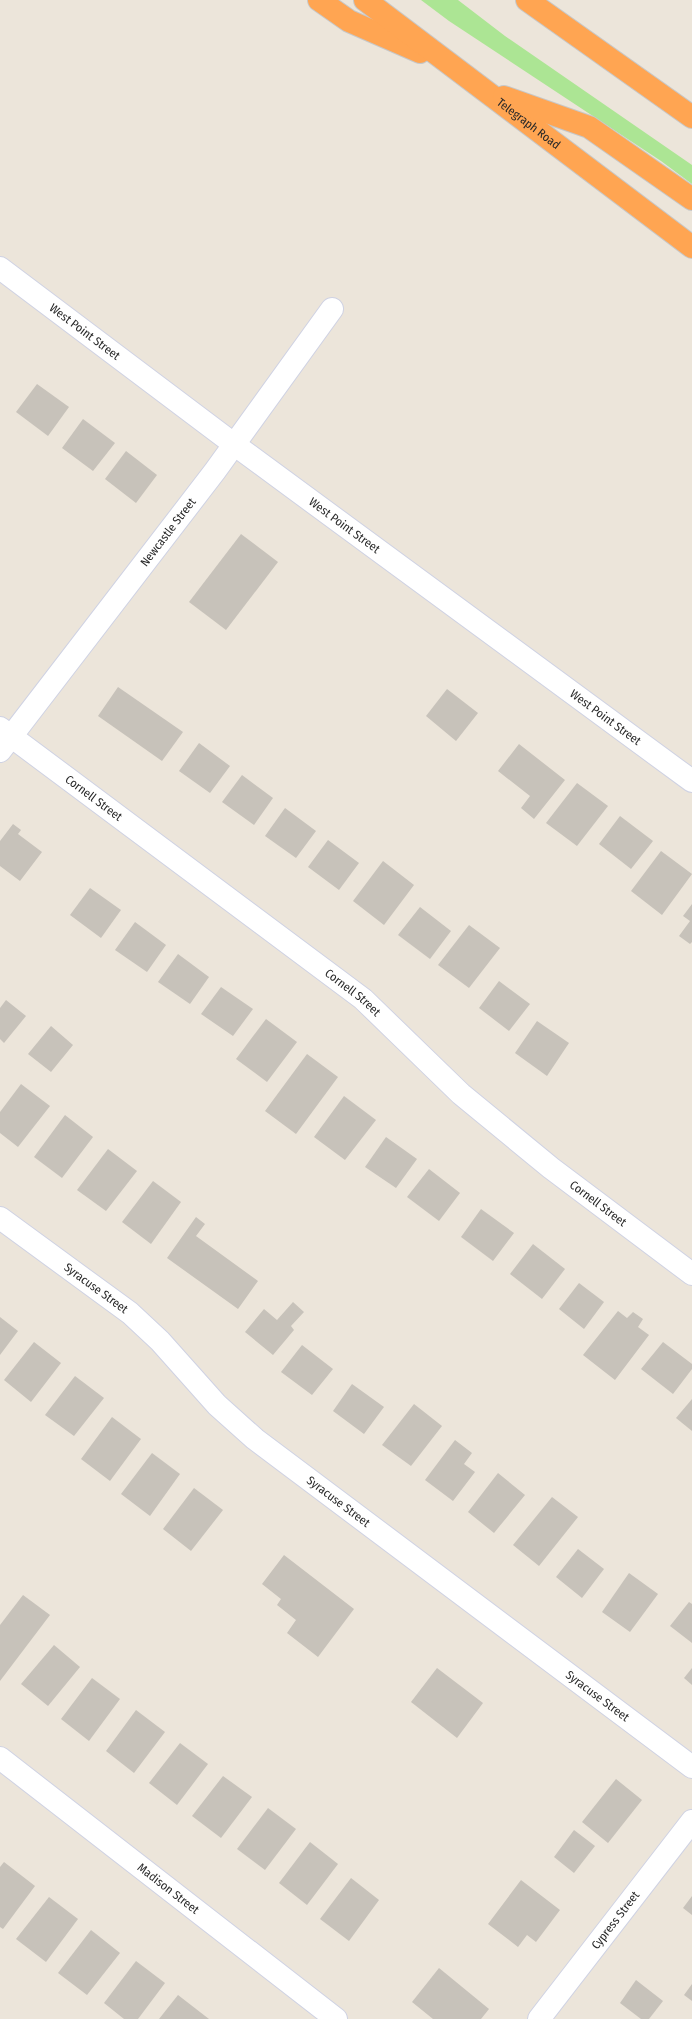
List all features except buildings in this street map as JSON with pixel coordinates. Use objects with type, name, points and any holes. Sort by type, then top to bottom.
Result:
[{"type":"highway","points":[[319,0],[349,21],[456,68]]},
{"type":"highway","name":"Telegraph Road","points":[[365,0],[692,247]]},
{"type":"highway","points":[[527,0],[692,117]]},
{"type":"highway","points":[[548,0],[624,68]]},
{"type":"highway","points":[[483,89],[589,128],[692,199]]},
{"type":"street","name":"West Point Street","points":[[0,268],[235,444],[692,780]]},
{"type":"street","name":"Newcastle Street","points":[[4,738],[235,444],[332,309]]},
{"type":"street","name":"Cornell Street","points":[[4,738],[363,999],[461,1094],[551,1168],[692,1274]]},
{"type":"street","name":"Syracuse Street","points":[[0,1218],[130,1313],[160,1341],[217,1405],[255,1439],[692,1767]]},
{"type":"street","name":"Madison Street","points":[[0,1758],[336,2019]]},
{"type":"street","name":"Cypress Street","points":[[539,2019],[692,1821]]},
{"type":"green space","points":[[421,0],[458,0],[505,36],[692,165],[692,184],[661,161],[449,21]]}]
